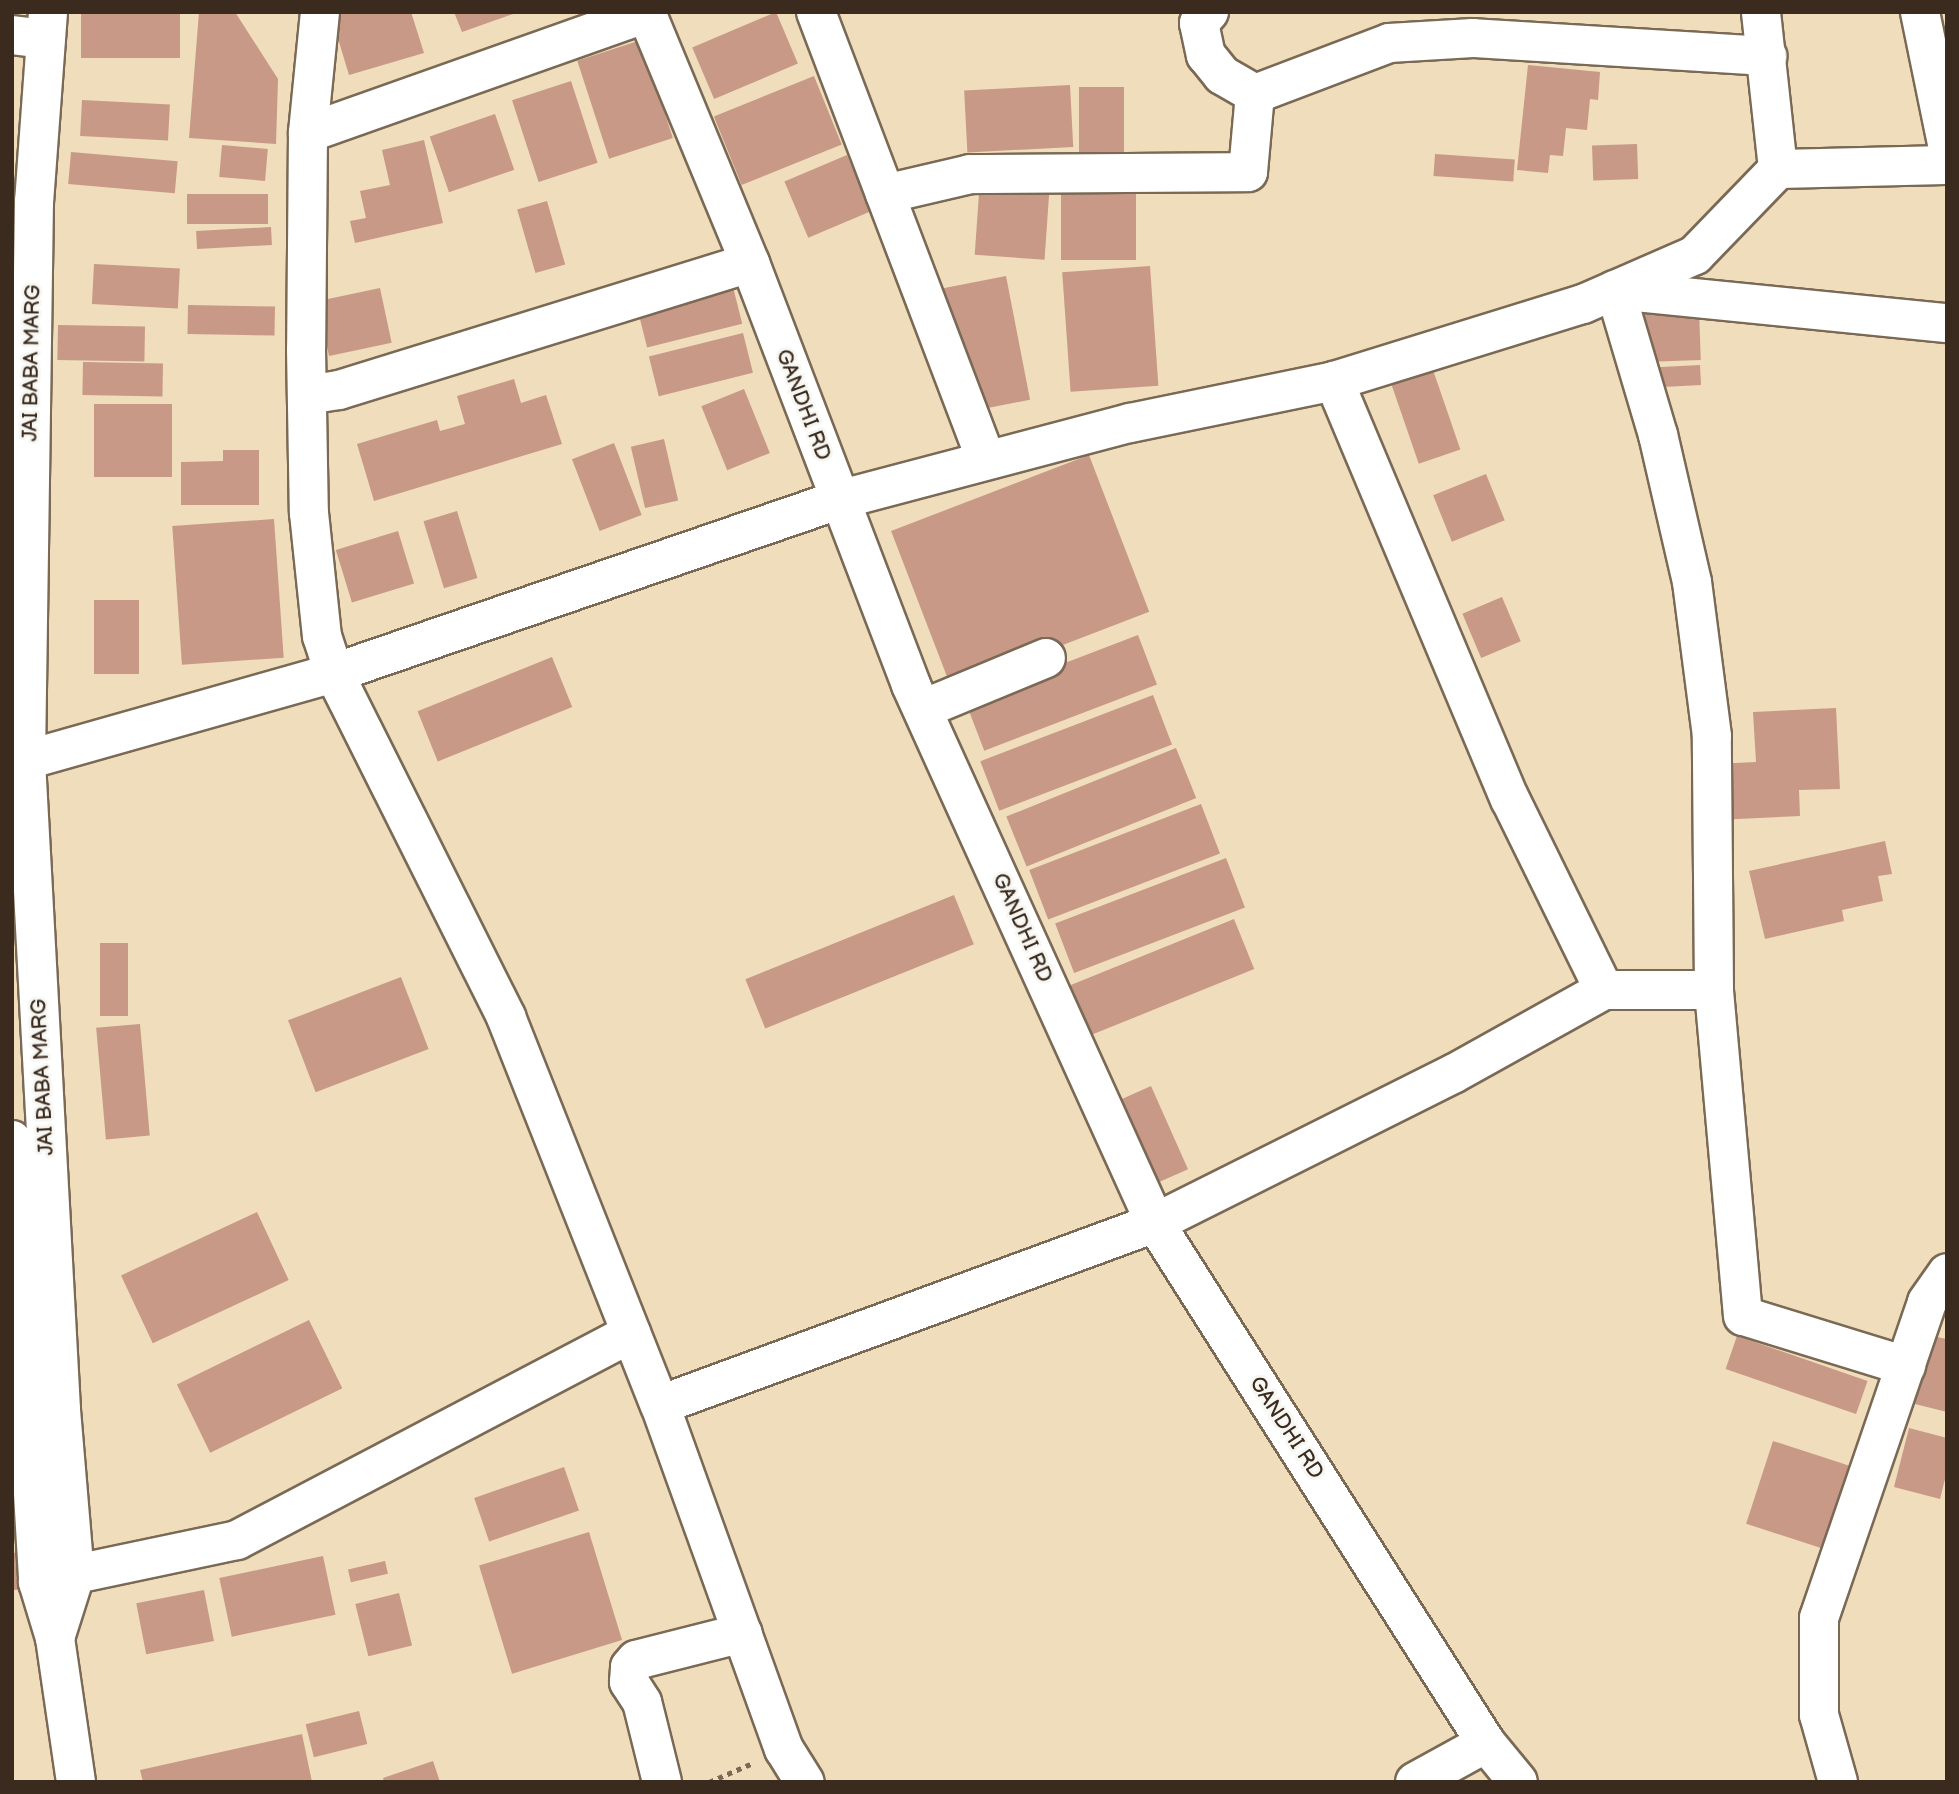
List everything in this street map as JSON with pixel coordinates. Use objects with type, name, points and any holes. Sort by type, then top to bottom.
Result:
[{"type":"street","points":[[320,12],[308,133],[307,395],[309,513],[322,636],[334,673],[506,1017],[660,1405],[784,1749],[805,1782]]},
{"type":"street","points":[[816,12],[986,460]]},
{"type":"street","points":[[1209,12],[1199,23],[1206,55],[1222,75],[1255,94]]},
{"type":"street","points":[[1761,12],[1778,169]]},
{"type":"street","points":[[1920,12],[1947,143]]},
{"type":"street","points":[[308,133],[646,13]]},
{"type":"street","name":"GANDHI RD","points":[[646,13],[750,263],[838,500],[923,709],[1155,1223],[1486,1743],[1518,1782]]},
{"type":"street","points":[[1255,94],[1385,28],[1473,38],[1767,55]]},
{"type":"street","name":"JAI BABA MARG","points":[[36,29],[19,763],[20,819],[45,1411],[57,1578],[55,1638],[76,1782]]},
{"type":"street","points":[[885,194],[970,174],[1248,172],[1255,94]]},
{"type":"street","points":[[19,763],[334,673],[838,500],[1130,423],[1334,381],[1583,304],[1695,255],[1778,169],[1947,165]]},
{"type":"street","points":[[307,395],[339,390],[750,263]]},
{"type":"street","points":[[1615,290],[1947,323]]},
{"type":"street","points":[[1615,290],[1658,435],[1692,582],[1712,736],[1714,990],[1743,1316],[1906,1366]]},
{"type":"street","points":[[1334,381],[1510,799],[1604,990]]},
{"type":"street","points":[[923,709],[1046,658]]},
{"type":"street","points":[[660,1405],[1155,1223],[1453,1074],[1604,990],[1714,990]]},
{"type":"street","name":"JAI BABA MARG","points":[[12,1140],[45,1411]]},
{"type":"street","points":[[1838,1782],[1819,1715],[1819,1618],[1927,1301],[1947,1273]]},
{"type":"street","points":[[57,1578],[237,1540],[631,1333]]},
{"type":"street","points":[[662,1782],[642,1702],[629,1682],[630,1667],[636,1660],[743,1633]]},
{"type":"street","points":[[1415,1782],[1486,1743]]},
{"type":"path","points":[[709,1782],[784,1749]]},
{"type":"building","points":[[81,12],[180,12],[180,58],[81,58]]},
{"type":"building","points":[[199,12],[235,12],[278,79],[276,144],[189,138]]},
{"type":"building","points":[[330,12],[411,12],[424,53],[349,75]]},
{"type":"building","points":[[454,12],[516,12],[516,13],[462,32]]},
{"type":"building","points":[[776,12],[798,64],[714,99],[692,48]]},
{"type":"building","points":[[641,40],[673,138],[609,159],[577,61]]},
{"type":"building","points":[[1528,65],[1600,72],[1598,100],[1590,99],[1587,130],[1566,128],[1563,156],[1550,155],[1548,173],[1517,170]]},
{"type":"building","points":[[814,76],[842,145],[742,185],[714,116]]},
{"type":"building","points":[[571,81],[598,163],[539,182],[512,100]]},
{"type":"building","points":[[1070,85],[1073,147],[967,152],[964,91]]},
{"type":"building","points":[[1079,87],[1124,87],[1124,154],[1079,154]]},
{"type":"building","points":[[82,100],[170,105],[168,141],[80,136]]},
{"type":"building","points":[[495,114],[514,170],[449,192],[430,136]]},
{"type":"building","points":[[424,140],[443,223],[355,243],[350,221],[366,218],[360,191],[390,185],[382,150]]},
{"type":"building","points":[[1637,144],[1638,179],[1593,181],[1592,146]]},
{"type":"building","points":[[222,145],[268,149],[265,181],[219,177]]},
{"type":"building","points":[[71,152],[178,161],[175,193],[68,184]]},
{"type":"building","points":[[1435,154],[1515,160],[1513,182],[1433,176]]},
{"type":"building","points":[[847,155],[871,211],[808,238],[784,182]]},
{"type":"building","points":[[980,179],[1050,184],[1045,260],[975,255]]},
{"type":"building","points":[[1061,179],[1136,179],[1136,260],[1061,260]]},
{"type":"building","points":[[187,194],[268,194],[268,224],[187,224]]},
{"type":"building","points":[[547,201],[565,264],[535,273],[517,210]]},
{"type":"building","points":[[271,227],[272,245],[197,249],[196,231]]},
{"type":"building","points":[[94,264],[180,269],[178,308],[92,304]]},
{"type":"building","points":[[1150,266],[1158,386],[1071,392],[1062,272]]},
{"type":"building","points":[[1006,276],[1030,400],[967,412],[943,288]]},
{"type":"building","points":[[733,287],[742,324],[647,348],[638,311]]},
{"type":"building","points":[[380,288],[392,343],[329,356],[317,301]]},
{"type":"building","points":[[188,305],[275,307],[274,336],[187,334]]},
{"type":"building","points":[[1699,309],[1701,360],[1644,362],[1642,311]]},
{"type":"building","points":[[58,325],[145,327],[144,362],[57,360]]},
{"type":"building","points":[[743,333],[753,373],[659,396],[649,356]]},
{"type":"building","points":[[83,362],[163,363],[162,396],[82,395]]},
{"type":"building","points":[[1700,365],[1701,385],[1653,387],[1652,368]]},
{"type":"building","points":[[1433,370],[1460,449],[1419,464],[1391,384]]},
{"type":"building","points":[[514,379],[521,403],[546,395],[562,444],[374,501],[357,444],[437,420],[440,431],[465,424],[457,396]]},
{"type":"building","points":[[744,389],[770,453],[727,470],[701,406]]},
{"type":"building","points":[[94,404],[172,404],[172,477],[94,477]]},
{"type":"building","points":[[664,439],[678,500],[645,508],[631,447]]},
{"type":"building","points":[[614,443],[642,515],[600,531],[572,459]]},
{"type":"building","points":[[223,450],[259,450],[259,505],[181,505],[181,462],[223,461]]},
{"type":"building","points":[[1089,455],[1149,612],[951,688],[891,531]]},
{"type":"building","points":[[1486,474],[1505,520],[1452,542],[1433,495]]},
{"type":"building","points":[[457,511],[477,578],[444,588],[424,521]]},
{"type":"building","points":[[274,519],[284,658],[182,665],[172,526]]},
{"type":"building","points":[[398,531],[414,584],[352,603],[336,550]]},
{"type":"building","points":[[1502,597],[1521,641],[1481,658],[1462,614]]},
{"type":"building","points":[[94,600],[139,600],[139,674],[94,674]]},
{"type":"building","points":[[1138,635],[1157,684],[984,751],[965,701]]},
{"type":"building","points":[[552,657],[572,707],[438,761],[418,711]]},
{"type":"building","points":[[1153,695],[1172,744],[999,811],[980,761]]},
{"type":"building","points":[[1836,708],[1840,789],[1799,790],[1800,816],[1717,820],[1714,764],[1756,762],[1753,712]]},
{"type":"building","points":[[1176,748],[1196,798],[1027,867],[1006,817]]},
{"type":"building","points":[[1201,804],[1220,853],[1048,919],[1029,870]]},
{"type":"building","points":[[1885,841],[1892,874],[1878,876],[1883,901],[1842,910],[1844,921],[1765,939],[1749,871]]},
{"type":"building","points":[[1226,858],[1245,907],[1074,973],[1055,924]]},
{"type":"building","points":[[954,895],[974,944],[765,1028],[745,979]]},
{"type":"building","points":[[1234,919],[1254,969],[1084,1038],[1063,988]]},
{"type":"building","points":[[100,943],[128,943],[128,1016],[100,1016]]},
{"type":"building","points":[[401,977],[429,1049],[316,1092],[288,1020]]},
{"type":"building","points":[[140,1024],[150,1136],[106,1139],[96,1028]]},
{"type":"building","points":[[1151,1086],[1188,1169],[1148,1187],[1111,1104]]},
{"type":"building","points":[[257,1212],[289,1280],[153,1343],[121,1275]]},
{"type":"building","points":[[309,1320],[342,1388],[210,1453],[177,1384]]},
{"type":"building","points":[[1737,1336],[1867,1381],[1856,1414],[1726,1369]]},
{"type":"building","points":[[1932,1336],[1947,1339],[1947,1412],[1915,1404]]},
{"type":"building","points":[[1909,1428],[1947,1438],[1947,1471],[1940,1499],[1894,1487]]},
{"type":"building","points":[[1773,1441],[1851,1466],[1824,1549],[1746,1524]]},
{"type":"building","points":[[564,1467],[579,1510],[489,1541],[474,1498]]},
{"type":"building","points":[[589,1532],[622,1640],[512,1674],[479,1566]]},
{"type":"building","points":[[30,1552],[33,1589],[12,1590],[12,1553]]},
{"type":"building","points":[[323,1556],[335,1615],[232,1637],[219,1578]]},
{"type":"building","points":[[385,1561],[388,1574],[351,1582],[348,1570]]},
{"type":"building","points":[[204,1590],[214,1641],[146,1654],[136,1603]]},
{"type":"building","points":[[399,1593],[412,1645],[368,1656],[355,1604]]},
{"type":"building","points":[[359,1711],[367,1744],[314,1757],[306,1724]]},
{"type":"building","points":[[302,1734],[312,1782],[143,1782],[140,1770]]},
{"type":"building","points":[[433,1761],[440,1782],[384,1782],[383,1778]]}]
